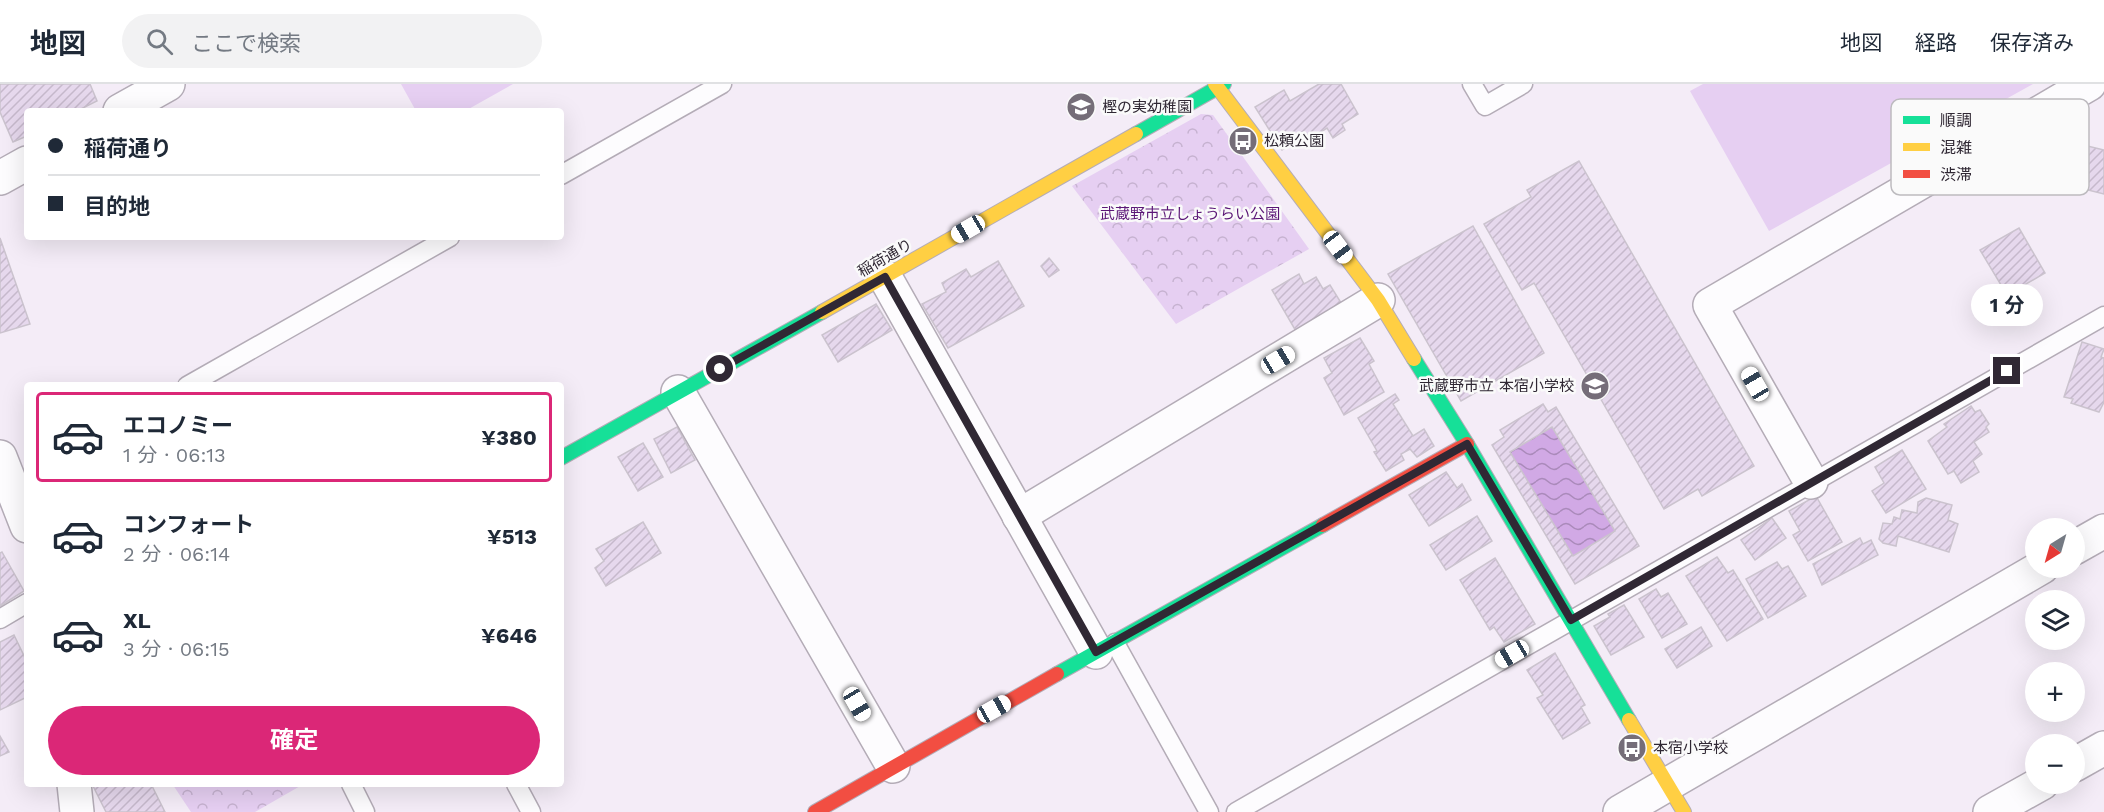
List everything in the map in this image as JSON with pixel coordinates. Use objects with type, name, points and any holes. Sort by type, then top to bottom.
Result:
[{"type":"street","points":[[125,108],[168,84]]},
{"type":"street","points":[[2063,99],[2089,84]]},
{"type":"street","points":[[1218,85],[1378,300],[1467,444],[1676,798]]},
{"type":"street","name":"稲荷通り","points":[[564,456],[885,277],[1218,85]]},
{"type":"street","points":[[0,178],[24,165]]},
{"type":"street","points":[[1812,482],[1710,305],[1899,195]]},
{"type":"street","points":[[885,277],[1019,516],[1105,648]]},
{"type":"street","points":[[1019,516],[1378,300]]},
{"type":"street","points":[[678,393],[893,766]]},
{"type":"street","points":[[816,812],[893,766],[1467,444]]},
{"type":"street","points":[[13,472],[24,514]]},
{"type":"street","points":[[2085,542],[2104,531]]},
{"type":"street","points":[[1620,812],[1676,798],[2025,578]]},
{"type":"street","points":[[2085,759],[2104,748]]},
{"type":"street","points":[[1990,812],[2025,792]]},
{"type":"lane","points":[[564,173],[722,84]]},
{"type":"lane","points":[[1472,84],[1485,106],[1523,84]]},
{"type":"lane","points":[[194,382],[445,240]]},
{"type":"lane","points":[[1236,812],[2104,316]]},
{"type":"lane","points":[[0,619],[24,605]]},
{"type":"lane","points":[[1105,648],[1209,812]]},
{"type":"lane","points":[[352,787],[365,812]]},
{"type":"lane","points":[[518,787],[531,812]]},
{"type":"green space","points":[[401,84],[513,84],[470,108],[414,108]]},
{"type":"green space","points":[[1703,84],[2033,84],[2006,99],[1891,99],[1891,163],[1769,231],[1690,91]]},
{"type":"green space","name":"武蔵野市立しょうらい公園","points":[[1201,114],[1213,115],[1309,249],[1176,324],[1072,186]]},
{"type":"green space","points":[[174,787],[299,787],[255,812],[191,812]]},
{"type":"water","points":[[1552,427],[1615,531],[1573,556],[1510,452]]},
{"type":"building","points":[[0,84],[90,84],[97,101],[83,108],[24,108],[24,137],[13,142],[0,112]]},
{"type":"building","points":[[1319,84],[1341,84],[1358,114],[1342,124],[1345,130],[1333,138],[1327,128],[1307,141],[1303,136],[1282,150],[1255,107],[1284,90],[1290,101]]},
{"type":"building","points":[[2089,146],[2104,150],[2104,194],[2089,190]]},
{"type":"building","points":[[1579,161],[1754,466],[1702,496],[1698,489],[1664,509],[1534,283],[1522,290],[1484,224],[1531,197],[1527,190]]},
{"type":"building","points":[[1473,226],[1544,353],[1461,401],[1388,274]]},
{"type":"building","points":[[2019,228],[2045,273],[2007,295],[1980,250]]},
{"type":"building","points":[[0,238],[30,324],[0,333]]},
{"type":"building","points":[[1049,258],[1059,270],[1049,277],[1041,266]]},
{"type":"building","points":[[998,261],[1024,306],[948,348],[922,304],[946,292],[942,283],[966,269],[971,277]]},
{"type":"building","points":[[1299,274],[1304,284],[1316,277],[1323,289],[1330,285],[1343,306],[1297,333],[1272,290]]},
{"type":"building","points":[[876,304],[892,330],[838,362],[822,335]]},
{"type":"building","points":[[1360,338],[1374,361],[1369,364],[1384,392],[1344,415],[1324,378],[1332,373],[1324,358]]},
{"type":"building","points":[[2082,342],[2104,349],[2101,357],[2104,358],[2104,402],[2099,412],[2071,403],[2073,399],[2064,397]]},
{"type":"building","points":[[1395,394],[1399,400],[1393,404],[1413,436],[1424,429],[1434,446],[1417,457],[1410,449],[1401,454],[1404,460],[1386,471],[1358,418]]},
{"type":"building","points":[[1543,404],[1548,412],[1556,407],[1639,546],[1575,584],[1492,445],[1504,437],[1500,430]],"holes":[[[1552,427],[1615,531],[1573,556],[1510,452]]]},
{"type":"building","points":[[1971,406],[1975,412],[1980,410],[1989,424],[1986,427],[1989,432],[1974,442],[1982,454],[1973,461],[1979,472],[1961,483],[1954,471],[1948,474],[1928,441],[1947,427],[1944,424]]},
{"type":"building","points":[[677,427],[695,460],[671,473],[654,439]]},
{"type":"building","points":[[643,443],[663,477],[638,491],[618,457]]},
{"type":"building","points":[[1902,450],[1926,489],[1886,513],[1872,491],[1884,483],[1875,467]]},
{"type":"building","points":[[1446,472],[1457,488],[1462,484],[1471,500],[1429,526],[1409,495]]},
{"type":"building","points":[[1816,496],[1842,542],[1808,561],[1793,535],[1800,531],[1789,511]]},
{"type":"building","points":[[1926,498],[1952,505],[1948,520],[1958,524],[1949,552],[1898,536],[1896,546],[1883,543],[1879,539],[1883,523],[1892,524],[1894,517],[1900,519],[1902,510],[1917,513],[1918,502]]},
{"type":"building","points":[[1477,516],[1492,541],[1446,570],[1430,545]]},
{"type":"building","points":[[1772,518],[1786,538],[1755,560],[1741,540]]},
{"type":"building","points":[[643,522],[661,553],[606,586],[595,568],[604,561],[596,549]]},
{"type":"building","points":[[1860,538],[1863,544],[1871,540],[1878,555],[1822,585],[1813,564]]},
{"type":"building","points":[[2,552],[24,591],[0,606],[0,553]]},
{"type":"building","points":[[1717,557],[1728,573],[1733,570],[1763,619],[1727,641],[1686,576]]},
{"type":"building","points":[[1495,558],[1535,624],[1504,642],[1494,627],[1490,630],[1460,580]]},
{"type":"building","points":[[1777,562],[1782,569],[1788,566],[1806,596],[1768,618],[1746,579]]},
{"type":"building","points":[[1656,589],[1661,597],[1668,593],[1687,624],[1662,638],[1639,599]]},
{"type":"building","points":[[1624,605],[1644,637],[1611,655],[1594,626],[1610,617],[1608,614]]},
{"type":"building","points":[[1701,627],[1712,646],[1677,668],[1665,649]]},
{"type":"building","points":[[14,635],[24,656],[24,698],[0,710],[0,642]]},
{"type":"building","points":[[1555,653],[1585,705],[1581,707],[1590,723],[1563,739],[1537,698],[1543,695],[1527,670]]},
{"type":"building","points":[[0,736],[9,752],[0,756]]},
{"type":"building","points":[[94,787],[152,787],[165,812],[106,812]]},
{"type":"traffic: fast","points":[[1136,134],[1224,84]]},
{"type":"traffic: fast","points":[[564,456],[822,312]]},
{"type":"traffic: fast","points":[[1414,359],[1467,444],[1629,720]]},
{"type":"traffic: fast","points":[[1057,674],[1323,525]]},
{"type":"traffic: slow","points":[[1215,84],[1378,300],[1414,359]]},
{"type":"traffic: slow","points":[[822,312],[1136,134]]},
{"type":"traffic: slow","points":[[1629,720],[1684,812]]},
{"type":"traffic: jam","points":[[1323,525],[1467,444]]},
{"type":"traffic: jam","points":[[815,812],[1057,674]]},
{"type":"place","name":"樫の実幼稚園","points":[[1081,107]]},
{"type":"place","name":"松頼公園","points":[[1243,141]]},
{"type":"place","name":"武蔵野市立 本宿小学校","points":[[1595,386]]},
{"type":"place","name":"本宿小学校","points":[[1632,748]]},
{"type":"route","points":[[720,369],[885,277],[1096,652],[1467,444],[1571,620],[2007,371]]}]
